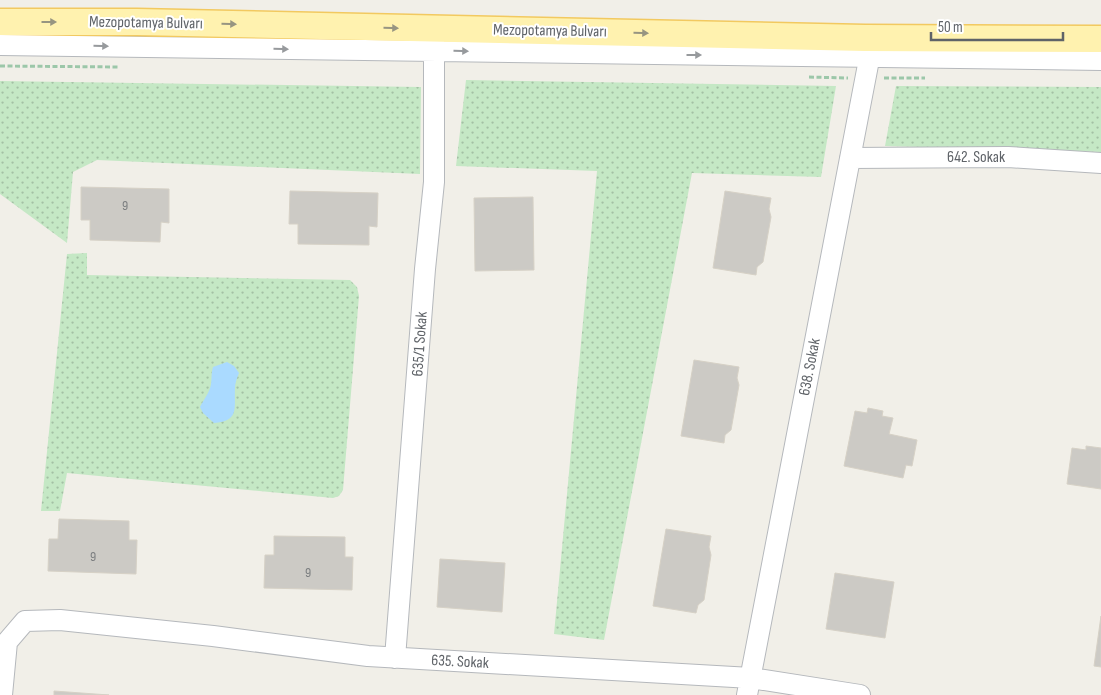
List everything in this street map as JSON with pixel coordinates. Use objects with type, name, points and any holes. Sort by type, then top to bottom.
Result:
[{"type":"main road","name":"Mezopotamya Bulvarı","points":[[0,22],[146,22],[434,40],[872,47],[1101,39]]},
{"type":"street","points":[[0,45],[434,40]]},
{"type":"street","name":"635/1 Sokak","points":[[395,658],[425,269],[434,182],[434,40]]},
{"type":"street","points":[[872,47],[1101,60]]},
{"type":"street","name":"638. Sokak","points":[[749,686],[872,47]]},
{"type":"street","name":"642. Sokak","points":[[850,158],[1008,157],[1101,163]]},
{"type":"street","name":"635. Sokak","points":[[2,695],[7,642],[25,622],[60,620],[213,636],[368,656],[860,695]]},
{"type":"green space","points":[[466,80],[836,86],[821,177],[692,173],[604,640],[554,634],[597,171],[456,166]]},
{"type":"green space","points":[[0,81],[421,87],[420,174],[97,160],[73,172],[67,243],[0,194]]},
{"type":"green space","points":[[896,86],[1101,87],[1101,152],[885,146]]},
{"type":"green space","points":[[87,253],[87,275],[350,280],[357,287],[359,296],[343,490],[339,496],[333,498],[67,473],[60,511],[41,511],[67,254]]},
{"type":"water","points":[[227,362],[234,366],[239,373],[235,386],[234,412],[228,420],[214,423],[203,413],[200,407],[210,387],[213,367]]},
{"type":"building","points":[[81,187],[169,189],[169,223],[161,222],[160,242],[90,240],[90,220],[81,220]]},
{"type":"building","points":[[290,191],[378,193],[377,227],[369,226],[369,245],[298,244],[298,224],[289,224]]},
{"type":"building","points":[[725,191],[771,198],[769,209],[771,217],[763,262],[757,267],[756,275],[713,268]]},
{"type":"building","points":[[533,197],[534,270],[475,271],[474,198]]},
{"type":"building","points":[[694,360],[739,367],[737,378],[739,385],[731,430],[725,435],[724,443],[681,436]]},
{"type":"building","points":[[868,408],[883,411],[882,416],[893,418],[889,434],[917,440],[912,466],[906,465],[903,478],[844,466],[855,411],[867,413]]},
{"type":"building","points":[[1086,446],[1101,448],[1101,489],[1067,484],[1072,448],[1086,450]]},
{"type":"building","points":[[59,519],[129,521],[129,540],[137,540],[136,574],[48,571],[49,539],[58,539]]},
{"type":"building","points":[[666,529],[711,536],[709,547],[711,555],[704,600],[698,605],[696,613],[653,606]]},
{"type":"building","points":[[274,536],[345,537],[345,557],[353,557],[352,590],[264,588],[265,555],[274,555]]},
{"type":"building","points":[[440,559],[505,563],[502,612],[437,607]]},
{"type":"building","points":[[835,573],[894,582],[885,638],[826,629]]},
{"type":"building","points":[[1101,616],[1101,667],[1094,666]]},
{"type":"building","points":[[54,691],[109,695],[54,695]]}]
